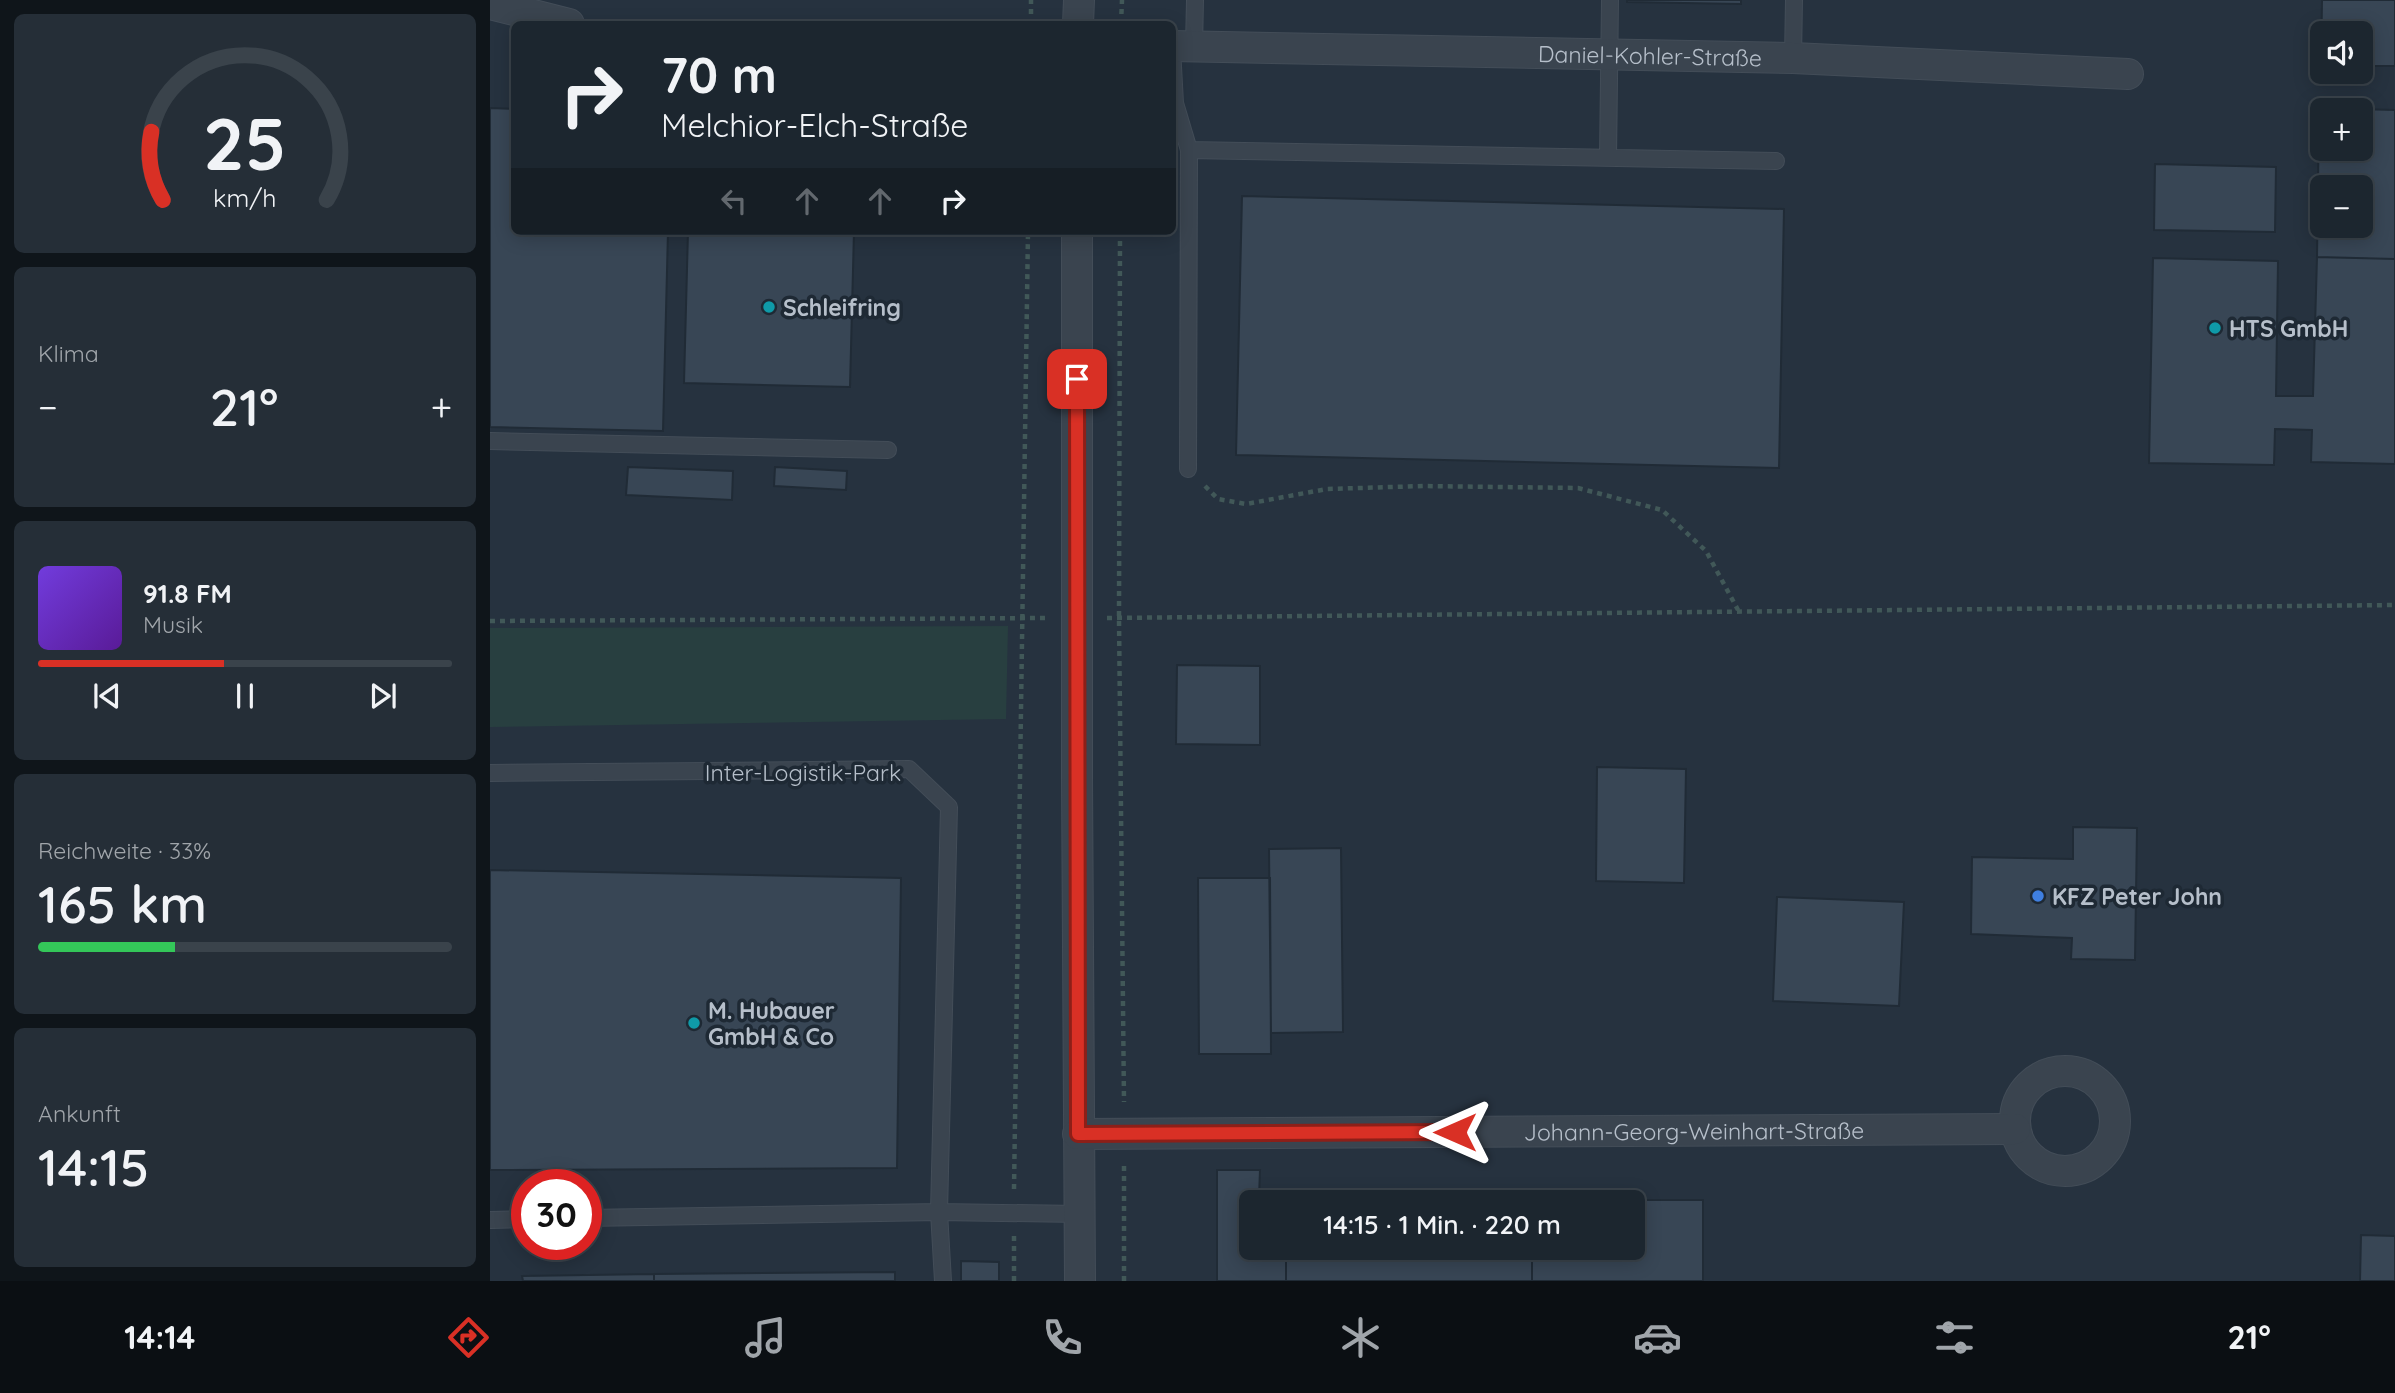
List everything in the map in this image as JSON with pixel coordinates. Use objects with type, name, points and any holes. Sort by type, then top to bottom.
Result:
[{"type":"street","points":[[1078,21],[1079,0]]},
{"type":"street","points":[[490,4],[557,21]]},
{"type":"street","name":"Daniel-Kohler-Straße","points":[[1180,47],[1793,58],[2128,74]]},
{"type":"street","points":[[1077,235],[1080,1281]]},
{"type":"street","name":"Johann-Georg-Weinhart-Straße","points":[[1078,1134],[2015,1129]]},
{"type":"lane","points":[[1176,92],[1180,47],[1195,0]]},
{"type":"lane","points":[[1608,158],[1610,0]]},
{"type":"lane","points":[[1793,58],[1794,0]]},
{"type":"lane","points":[[1176,106],[1189,150],[1188,470]]},
{"type":"lane","points":[[1189,150],[1776,161]]},
{"type":"lane","points":[[490,441],[888,450]]},
{"type":"lane","name":"Inter-Logistik-Park","points":[[490,773],[909,769],[949,807],[939,1212],[943,1281]]},
{"type":"lane","points":[[602,1218],[939,1212],[1079,1214]]},
{"type":"lane","points":[[490,1220],[511,1219]]},
{"type":"path","points":[[1031,0],[1031,21]]},
{"type":"path","points":[[1121,21],[1122,0]]},
{"type":"path","points":[[1014,1281],[1028,235]]},
{"type":"path","points":[[1120,235],[1119,618],[1124,1281]]},
{"type":"path","points":[[1188,470],[1218,499],[1246,504],[1327,489],[1423,486],[1578,488],[1662,510],[1706,551],[1738,610]]},
{"type":"path","points":[[490,621],[1022,619],[2395,605]]},
{"type":"green space","points":[[1008,626],[1006,719],[490,727],[490,628]]},
{"type":"building","points":[[1741,0],[1741,4],[1627,2]]},
{"type":"building","points":[[2322,0],[2395,0],[2395,66],[2373,66],[2373,21],[2322,21]]},
{"type":"building","points":[[490,108],[511,109],[511,235],[668,235],[663,431],[490,427]]},
{"type":"building","points":[[2373,109],[2395,110],[2395,259],[2317,257],[2317,238],[2373,238],[2373,175],[2318,175],[2318,161],[2373,161]]},
{"type":"building","points":[[2155,164],[2276,167],[2275,232],[2154,230]]},
{"type":"building","points":[[1242,196],[1784,209],[1779,468],[1236,455]]},
{"type":"building","name":"Schleifring","points":[[688,235],[854,235],[850,387],[684,383]]},
{"type":"building","name":"HTS GmbH","points":[[2317,257],[2395,259],[2395,464],[2311,462],[2312,430],[2275,429],[2274,465],[2149,463],[2153,258],[2278,261],[2276,396],[2313,396]]},
{"type":"building","points":[[628,467],[733,471],[732,500],[626,495]]},
{"type":"building","points":[[775,467],[847,471],[846,490],[774,486]]},
{"type":"building","points":[[1177,665],[1260,666],[1260,745],[1176,744]]},
{"type":"building","points":[[1597,767],[1686,769],[1684,883],[1596,881]]},
{"type":"building","points":[[2073,827],[2137,828],[2135,960],[2071,959],[2072,938],[1971,934],[1972,857],[2073,859]]},
{"type":"building","points":[[1341,848],[1343,1032],[1271,1033],[1269,849]]},
{"type":"building","name":"M. Hubauer GmbH & Co","points":[[490,870],[901,878],[897,1168],[490,1170]]},
{"type":"building","points":[[1198,878],[1270,878],[1271,1054],[1199,1054]]},
{"type":"building","points":[[1777,897],[1904,902],[1899,1006],[1773,1001]]},
{"type":"building","points":[[1217,1170],[1260,1170],[1259,1190],[1239,1190],[1239,1260],[1286,1260],[1286,1281],[1217,1281]]},
{"type":"building","points":[[1645,1200],[1703,1200],[1703,1281],[1532,1281],[1532,1260],[1645,1260]]},
{"type":"building","points":[[2361,1235],[2395,1236],[2395,1281],[2360,1281]]},
{"type":"building","points":[[1286,1260],[1532,1260],[1532,1281],[1286,1281]]},
{"type":"building","points":[[961,1261],[999,1262],[999,1281],[961,1281]]},
{"type":"building","points":[[895,1272],[895,1281],[654,1281],[654,1274]]},
{"type":"building","points":[[654,1274],[654,1281],[523,1281],[522,1276]]},
{"type":"place","name":"Schleifring","points":[[769,307]]},
{"type":"place","name":"HTS GmbH","points":[[2215,328]]},
{"type":"place","name":"KFZ Peter John","points":[[2038,896]]},
{"type":"place","name":"M. Hubauer GmbH & Co","points":[[694,1023]]},
{"type":"route","points":[[1077,379],[1078,1134],[1455,1132]]}]
